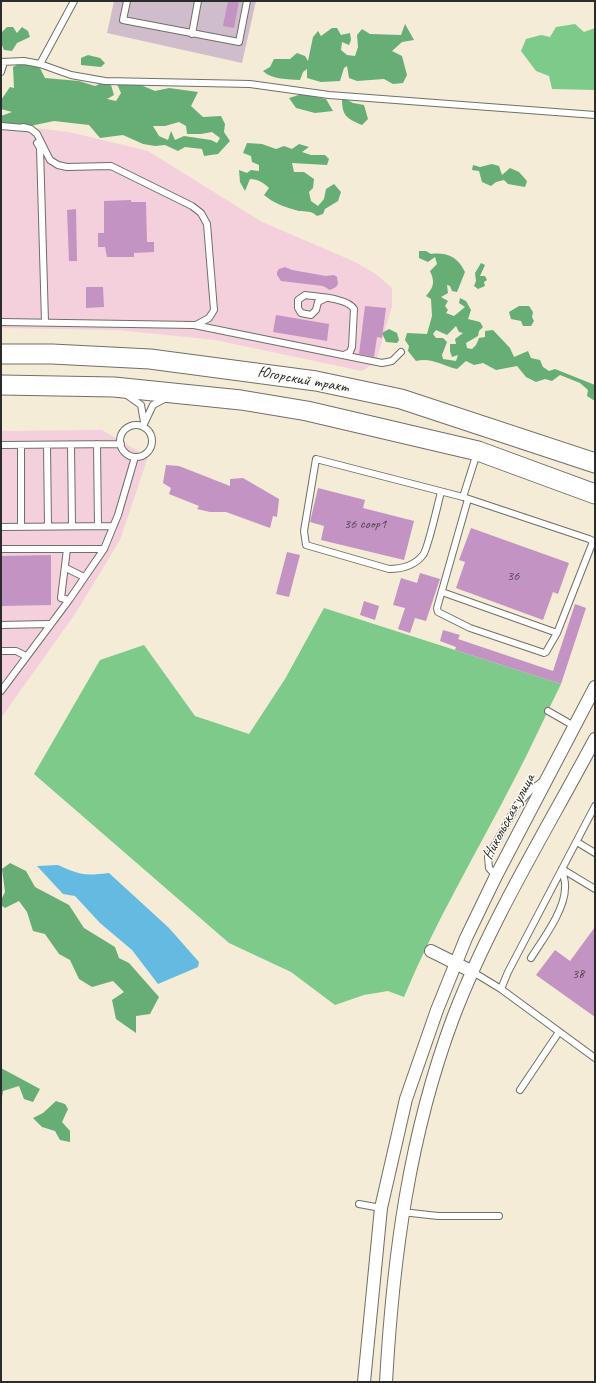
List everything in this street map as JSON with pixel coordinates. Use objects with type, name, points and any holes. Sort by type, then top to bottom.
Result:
[{"type":"main road","name":"Югорский тракт","points":[[1,354],[52,354],[150,359],[316,381],[401,399],[595,463]]},
{"type":"main road","name":"Югорский тракт","points":[[1,385],[114,387],[241,400],[307,411],[478,451],[595,494]]},
{"type":"street","name":"Никольская улица","points":[[364,1382],[381,1208],[406,1099],[455,962],[496,876],[595,687]]},
{"type":"street","points":[[386,1382],[402,1212],[409,1170],[428,1095],[454,1017],[473,972],[515,887],[591,755],[595,739]]},
{"type":"street","points":[[431,951],[473,972]]},
{"type":"lane","points":[[40,64],[74,1]]},
{"type":"lane","points":[[127,1],[123,20],[239,42],[247,1]]},
{"type":"lane","points":[[192,34],[198,1]]},
{"type":"lane","points":[[1,72],[3,62],[24,61],[40,64],[71,75],[105,81],[250,84],[329,95],[595,115]]},
{"type":"lane","points":[[1,126],[31,129],[37,134],[50,160],[58,165],[68,168],[111,166],[192,206],[201,213],[207,224],[214,310],[209,318],[202,323],[194,325]]},
{"type":"lane","points":[[23,127],[32,133],[40,148],[45,322]]},
{"type":"lane","points":[[326,298],[318,302],[316,310],[311,315],[301,313],[298,308],[298,300],[301,296],[326,298],[346,302],[351,305],[354,309],[352,347],[350,352],[344,355]]},
{"type":"lane","points":[[1,322],[194,325],[344,355],[388,362],[392,361],[401,352]]},
{"type":"lane","points":[[114,387],[141,405],[144,425],[152,437],[151,447],[145,455],[135,457],[126,453],[121,444],[124,431],[133,426],[144,425]]},
{"type":"lane","points":[[144,425],[158,401],[182,393]]},
{"type":"lane","points":[[98,444],[98,526]]},
{"type":"lane","points":[[1,445],[121,444]]},
{"type":"lane","points":[[20,445],[21,527]]},
{"type":"lane","points":[[47,445],[48,526]]},
{"type":"lane","points":[[71,445],[72,526]]},
{"type":"lane","points":[[441,492],[424,554],[416,562],[403,567],[389,569],[306,545],[304,531],[316,459],[465,498],[593,540],[557,633],[548,650],[544,653],[470,628],[438,612],[437,608],[442,592],[465,498],[471,470],[478,451]]},
{"type":"lane","points":[[1,691],[49,624],[69,600],[104,549],[135,457]]},
{"type":"lane","points":[[1,527],[113,526]]},
{"type":"lane","points":[[1,549],[104,549]]},
{"type":"lane","points":[[67,549],[66,568],[61,598],[69,600]]},
{"type":"lane","points":[[66,568],[84,577]]},
{"type":"lane","points":[[442,592],[557,633]]},
{"type":"lane","points":[[1,625],[49,624]]},
{"type":"lane","points":[[1,651],[16,651],[26,656]]},
{"type":"lane","points":[[1,679],[9,679]]},
{"type":"lane","points":[[548,711],[574,726]]},
{"type":"lane","points":[[502,989],[508,972],[562,869],[593,816],[595,806]]},
{"type":"lane","points":[[577,842],[595,853]]},
{"type":"lane","points":[[562,869],[595,889]]},
{"type":"lane","points":[[532,958],[553,922],[561,903],[565,888],[562,869]]},
{"type":"lane","points":[[473,972],[502,989],[595,1058]]},
{"type":"lane","points":[[520,1090],[559,1032]]},
{"type":"lane","points":[[359,1204],[381,1208]]},
{"type":"lane","points":[[402,1212],[438,1216],[499,1216]]},
{"type":"shaded area","points":[[114,1],[256,1],[242,63],[107,33]]},
{"type":"shaded area","points":[[1,124],[69,132],[148,151],[262,222],[353,261],[376,274],[392,288],[392,306],[376,362],[362,371],[215,340],[118,330],[1,328]]},
{"type":"shaded area","points":[[102,430],[148,457],[120,540],[75,614],[1,718],[1,431]]},
{"type":"green space","points":[[405,24],[414,40],[402,42],[392,51],[402,56],[407,75],[403,83],[393,84],[384,79],[357,81],[349,78],[347,66],[344,68],[340,81],[321,82],[307,78],[307,69],[303,72],[300,80],[275,78],[263,71],[270,67],[274,59],[290,59],[297,53],[305,56],[308,61],[313,37],[318,31],[321,36],[332,28],[337,28],[341,35],[350,33],[351,40],[349,45],[342,42],[341,50],[347,55],[355,56],[358,47],[357,35],[362,29],[370,34],[401,35]]},
{"type":"green space","points":[[575,24],[584,32],[595,28],[595,90],[552,89],[549,76],[536,71],[521,51],[526,39],[541,35],[550,37],[556,27]]},
{"type":"green space","points":[[7,27],[13,27],[17,33],[22,27],[28,31],[30,37],[17,43],[12,51],[4,50],[1,43],[1,33]]},
{"type":"green space","points":[[88,55],[100,58],[105,63],[101,67],[81,65],[81,58]]},
{"type":"green space","points":[[24,61],[39,66],[45,78],[79,81],[95,86],[104,82],[111,85],[114,95],[107,99],[116,101],[121,93],[116,82],[122,85],[129,80],[155,91],[169,88],[198,92],[191,106],[203,117],[221,116],[225,124],[224,132],[230,141],[218,154],[204,156],[202,149],[185,147],[178,151],[165,145],[155,146],[143,144],[123,135],[100,138],[89,125],[54,121],[30,126],[1,122],[1,116],[12,112],[1,109],[1,100],[10,87],[14,88],[13,67]],"holes":[[[179,122],[186,126],[187,134],[212,132],[220,138],[217,143],[211,140],[184,136],[175,140],[171,131],[168,140],[159,136],[153,126],[165,126]]]},
{"type":"green space","points":[[302,94],[326,99],[333,111],[315,113],[296,108],[289,98]]},
{"type":"green space","points":[[342,97],[353,103],[364,105],[368,119],[362,125],[348,118],[344,112]]},
{"type":"green space","points":[[247,143],[262,144],[276,149],[284,146],[292,149],[299,144],[309,147],[302,152],[311,155],[325,155],[329,159],[327,165],[292,163],[294,172],[304,172],[314,179],[313,188],[309,192],[311,201],[318,206],[324,199],[326,189],[334,184],[341,192],[338,201],[325,209],[323,214],[317,216],[310,212],[299,211],[280,205],[264,195],[269,188],[263,183],[253,179],[250,179],[245,191],[240,182],[239,170],[247,173],[251,170],[259,171],[259,165],[252,162],[251,156],[243,153]]},
{"type":"green space","points":[[492,164],[499,166],[502,175],[510,168],[519,172],[527,181],[525,187],[508,184],[504,180],[496,182],[491,186],[482,182],[479,171],[472,170],[473,165],[480,167]]},
{"type":"green space","points":[[419,251],[426,251],[431,254],[447,255],[455,259],[465,272],[457,292],[452,291],[450,286],[447,285],[448,293],[441,297],[448,301],[445,306],[448,310],[446,313],[454,316],[465,307],[459,303],[460,298],[466,301],[471,310],[468,319],[480,322],[483,327],[479,331],[478,336],[466,343],[467,348],[472,349],[476,345],[479,338],[485,337],[485,331],[493,330],[510,348],[514,357],[528,351],[531,358],[540,360],[543,367],[549,371],[555,369],[595,385],[595,401],[587,396],[588,390],[580,383],[560,375],[552,381],[545,379],[536,382],[526,377],[517,366],[496,370],[483,363],[474,365],[466,361],[457,369],[427,360],[416,361],[408,351],[409,346],[405,340],[407,333],[427,334],[432,316],[431,299],[426,296],[431,290],[433,284],[433,278],[430,271],[437,264],[435,257],[428,262],[419,258]],"holes":[[[456,326],[459,332],[463,333],[455,339],[456,344],[450,344],[452,357],[458,355],[456,361],[443,359],[442,355],[447,342],[443,338],[436,338],[433,334],[436,330],[447,335]]]},
{"type":"green space","points":[[481,263],[485,265],[480,276],[485,276],[487,280],[484,282],[485,286],[478,289],[474,286],[476,281],[475,273]]},
{"type":"green space","points":[[519,306],[529,306],[533,312],[532,317],[534,321],[531,326],[523,326],[521,321],[511,319],[509,312]]},
{"type":"green space","points":[[389,329],[397,333],[399,340],[397,343],[386,342],[382,333]]},
{"type":"green space","points":[[324,608],[561,684],[520,768],[443,914],[404,997],[388,991],[364,995],[335,1005],[291,972],[229,943],[34,774],[100,660],[144,645],[195,716],[249,734],[285,679]]},
{"type":"green space","points":[[10,863],[26,871],[35,887],[69,905],[84,928],[115,947],[119,958],[129,963],[159,997],[150,1014],[136,1016],[136,1033],[116,1019],[112,1000],[124,992],[113,981],[92,987],[79,979],[70,960],[59,954],[45,934],[33,931],[27,912],[19,901],[5,908],[1,905],[1,900],[5,892],[2,869]]},
{"type":"green space","points":[[1,1068],[40,1089],[33,1102],[24,1099],[19,1086],[3,1091],[1,1103]]},
{"type":"green space","points":[[56,1101],[65,1104],[68,1109],[62,1122],[70,1131],[70,1142],[60,1140],[55,1131],[42,1127],[33,1118],[43,1113]]},
{"type":"water","points":[[58,865],[82,874],[109,873],[169,928],[199,962],[198,967],[158,984],[132,950],[100,923],[75,896],[63,894],[37,866]]},
{"type":"building","points":[[228,1],[239,1],[234,28],[223,26]]},
{"type":"building","points":[[131,200],[131,202],[146,202],[147,242],[154,242],[154,252],[134,253],[134,257],[107,257],[105,247],[98,247],[98,233],[104,233],[104,201]]},
{"type":"building","points":[[76,209],[77,261],[69,261],[67,210]]},
{"type":"building","points":[[285,267],[292,270],[326,276],[334,275],[337,277],[338,284],[330,290],[323,286],[281,281],[277,275],[277,272],[279,269]]},
{"type":"building","points":[[86,287],[103,287],[104,307],[86,308]]},
{"type":"building","points":[[365,306],[386,308],[382,338],[377,337],[374,357],[359,354]]},
{"type":"building","points":[[276,315],[329,324],[327,341],[273,332]]},
{"type":"building","points":[[166,465],[179,466],[230,486],[230,479],[243,478],[279,499],[277,517],[273,516],[270,528],[226,512],[210,512],[197,509],[199,506],[169,494],[171,488],[163,483]]},
{"type":"building","points":[[318,488],[365,500],[363,508],[414,521],[404,560],[321,540],[324,526],[310,522]]},
{"type":"building","points":[[471,528],[569,563],[558,594],[553,592],[543,620],[456,588],[465,562],[459,560]]},
{"type":"building","points":[[287,552],[300,555],[289,597],[276,594]]},
{"type":"building","points":[[51,555],[51,605],[1,606],[1,556]]},
{"type":"building","points":[[420,573],[440,579],[426,621],[415,618],[410,633],[398,629],[405,608],[393,605],[401,578],[417,583]]},
{"type":"building","points":[[364,601],[379,606],[375,620],[360,615]]},
{"type":"building","points":[[575,604],[586,608],[561,684],[455,650],[456,647],[440,641],[443,630],[460,635],[458,639],[553,671]]},
{"type":"building","points":[[595,927],[595,1017],[536,975],[555,950],[570,961]]}]
